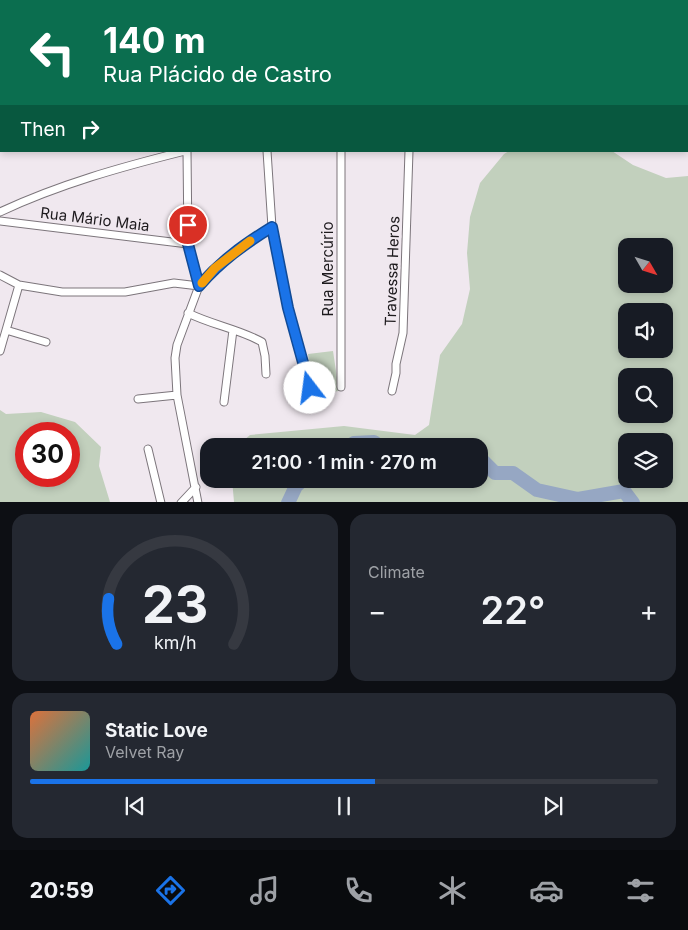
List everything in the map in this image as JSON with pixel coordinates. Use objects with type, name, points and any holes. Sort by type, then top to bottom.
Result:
[{"type":"street","points":[[0,212],[33,197],[117,168],[182,152]]},
{"type":"street","points":[[186,152],[188,244],[199,286]]},
{"type":"street","points":[[267,152],[272,227],[288,308],[310,388]]},
{"type":"street","name":"Rua Mercúrio","points":[[341,152],[341,387]]},
{"type":"street","name":"Travessa Heros","points":[[392,391],[403,333],[409,152]]},
{"type":"street","name":"Rua Mário Maia","points":[[0,221],[188,244]]},
{"type":"street","points":[[198,502],[177,395],[175,358],[177,345],[199,286],[215,268],[239,248],[272,227]]},
{"type":"street","points":[[0,275],[19,285],[62,292],[125,292],[174,283],[199,286]]},
{"type":"street","points":[[0,350],[19,285]]},
{"type":"street","points":[[188,313],[205,322],[233,330],[262,342],[266,374]]},
{"type":"street","points":[[6,330],[46,342]]},
{"type":"street","points":[[224,402],[233,330]]},
{"type":"street","points":[[138,399],[177,395]]},
{"type":"street","points":[[148,449],[161,502]]},
{"type":"street","points":[[181,502],[196,487]]},
{"type":"green space","points":[[507,152],[614,152],[633,165],[666,178],[688,176],[688,502],[234,502],[233,488],[488,488],[488,438],[246,438],[250,435],[344,426],[415,435],[429,425],[440,355],[462,324],[470,289],[467,253],[470,217],[480,183]]},
{"type":"green space","points":[[333,351],[339,391],[313,394],[308,354]]},
{"type":"green space","points":[[0,410],[6,414],[41,412],[75,422],[15,422],[15,487],[80,487],[80,427],[101,447],[99,466],[110,502],[0,502]]},
{"type":"waterway","points":[[488,466],[495,473],[513,473],[537,490],[578,499],[624,491],[632,502]]},
{"type":"waterway","points":[[288,502],[295,488]]},
{"type":"slow traffic","points":[[202,283],[215,268],[250,241]]},
{"type":"route","points":[[188,225],[188,244],[199,286],[215,268],[239,248],[272,227],[288,308],[310,388]]}]
